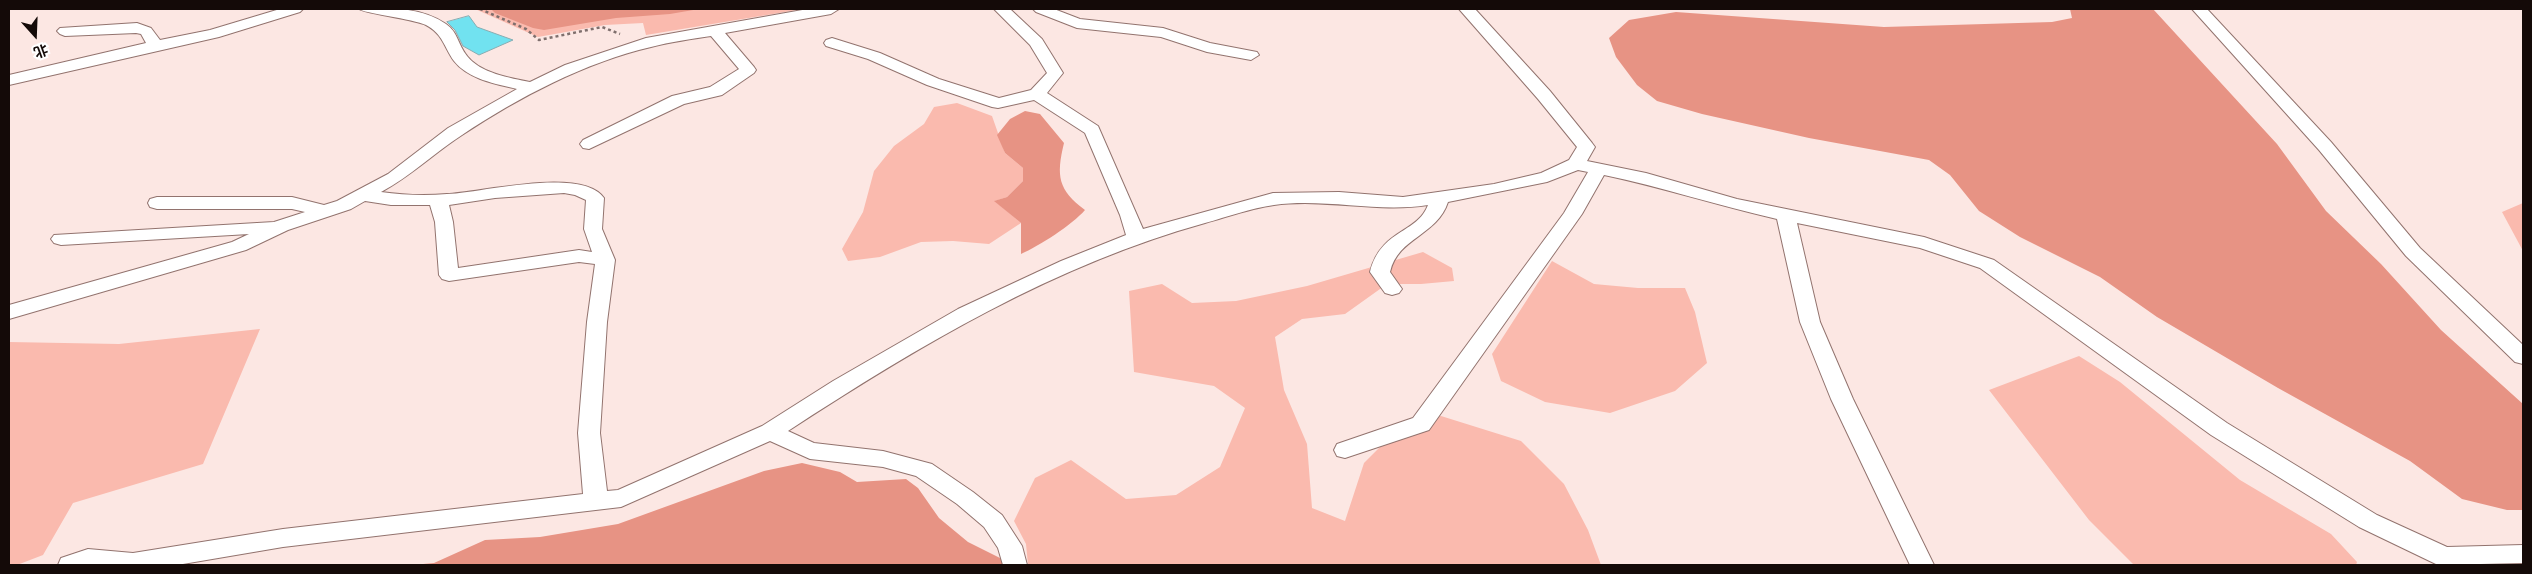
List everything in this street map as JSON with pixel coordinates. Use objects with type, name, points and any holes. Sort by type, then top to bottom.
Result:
[{"type":"street","points":[[9,80],[213,34],[295,9]]},
{"type":"street","points":[[367,9],[391,11],[430,22],[447,32],[461,59],[501,81],[533,88]]},
{"type":"street","points":[[9,312],[239,246],[281,226],[362,195],[394,178],[419,157],[491,108],[571,68],[646,43],[831,9]]},
{"type":"street","points":[[832,43],[874,56],[933,82],[998,103],[1037,94],[1055,73],[1036,42],[1002,9]]},
{"type":"street","points":[[1041,9],[1077,23],[1163,33],[1207,47],[1251,55]]},
{"type":"street","points":[[1467,9],[1544,95],[1586,147],[1576,164]]},
{"type":"street","points":[[2199,9],[2325,146],[2413,252],[2523,358]]},
{"type":"street","points":[[65,31],[137,28],[146,32],[157,46]]},
{"type":"street","points":[[589,144],[678,100],[716,91],[748,70],[714,30]]},
{"type":"street","points":[[1037,94],[1092,130],[1129,215],[1136,238]]},
{"type":"street","points":[[70,565],[88,559],[132,564],[283,538],[621,498],[770,432],[841,386],[965,314],[1068,265],[1136,238],[1273,198],[1339,198],[1402,203],[1547,177],[1576,164],[1640,177],[1734,204],[1924,244],[1987,264],[2032,294],[2219,429],[2368,521],[2453,561],[2523,554]]},
{"type":"street","points":[[1345,450],[1421,424],[1573,214],[1599,168]]},
{"type":"street","points":[[362,195],[391,199],[438,200],[495,192],[564,188],[579,190],[595,198],[593,229],[605,260],[597,322],[589,433],[596,501]]},
{"type":"street","points":[[1392,289],[1380,272],[1381,258],[1386,251],[1422,224],[1434,212],[1440,197]]},
{"type":"street","points":[[438,200],[444,222],[449,275],[579,256],[605,260]]},
{"type":"street","points":[[157,203],[292,203],[324,211]]},
{"type":"street","points":[[1786,215],[1810,322],[1842,399],[1922,565]]},
{"type":"street","points":[[61,239],[281,226]]},
{"type":"street","points":[[770,432],[810,451],[883,459],[924,470],[993,521],[1010,546],[1015,565]]},
{"type":"path","points":[[480,9],[488,14],[532,30],[539,40],[602,27],[646,43]]},
{"type":"shaded area","points":[[475,9],[803,9],[646,35],[643,23],[605,25],[538,37]]},
{"type":"shaded area","points":[[491,9],[699,9],[670,14],[616,18],[544,30],[533,28],[495,13]]},
{"type":"shaded area","points":[[2070,9],[2153,9],[2277,144],[2326,211],[2381,264],[2441,330],[2523,404],[2523,510],[2507,510],[2462,499],[2410,461],[2278,388],[2157,317],[2100,277],[2020,237],[1979,211],[1950,175],[1929,160],[1809,138],[1702,114],[1657,101],[1637,85],[1616,57],[1609,38],[1629,20],[1676,12],[1884,27],[2052,22],[2072,18]]},
{"type":"shaded area","points":[[957,103],[992,116],[1005,153],[1023,168],[1023,181],[1007,197],[995,201],[1021,223],[989,244],[953,241],[921,242],[880,257],[848,261],[842,249],[863,212],[874,171],[894,146],[924,124],[934,107]]},
{"type":"shaded area","points":[[1025,111],[1040,114],[1064,143],[1060,165],[1061,181],[1069,196],[1085,210],[1055,235],[1021,254],[1021,223],[994,201],[1007,197],[1023,181],[1023,168],[1005,153],[997,135],[1010,119]]},
{"type":"shaded area","points":[[2523,203],[2523,251],[2502,212]]},
{"type":"shaded area","points":[[1423,252],[1452,268],[1454,281],[1421,284],[1387,284],[1345,314],[1302,319],[1275,337],[1284,390],[1307,444],[1312,508],[1345,521],[1364,463],[1408,419],[1441,416],[1521,441],[1564,484],[1588,530],[1601,565],[1028,565],[1026,544],[1014,521],[1035,478],[1071,460],[1126,499],[1176,495],[1220,467],[1245,408],[1214,386],[1134,372],[1129,291],[1162,284],[1192,303],[1236,301],[1307,286]]},
{"type":"shaded area","points":[[1552,261],[1594,284],[1638,288],[1685,288],[1695,312],[1707,363],[1675,391],[1610,413],[1545,402],[1501,381],[1492,354]]},
{"type":"shaded area","points":[[260,329],[203,464],[73,503],[43,555],[17,565],[9,565],[9,342],[119,344]]},
{"type":"shaded area","points":[[2079,356],[2120,382],[2240,480],[2331,534],[2357,562],[2356,565],[2134,565],[2089,520],[1989,390]]},
{"type":"shaded area","points":[[802,463],[840,472],[857,482],[906,479],[918,488],[939,518],[968,542],[1002,559],[1005,565],[412,565],[434,563],[485,540],[540,537],[618,524],[764,471]]},
{"type":"building","points":[[469,16],[477,27],[513,40],[479,55],[463,46],[455,30],[447,22]]}]
